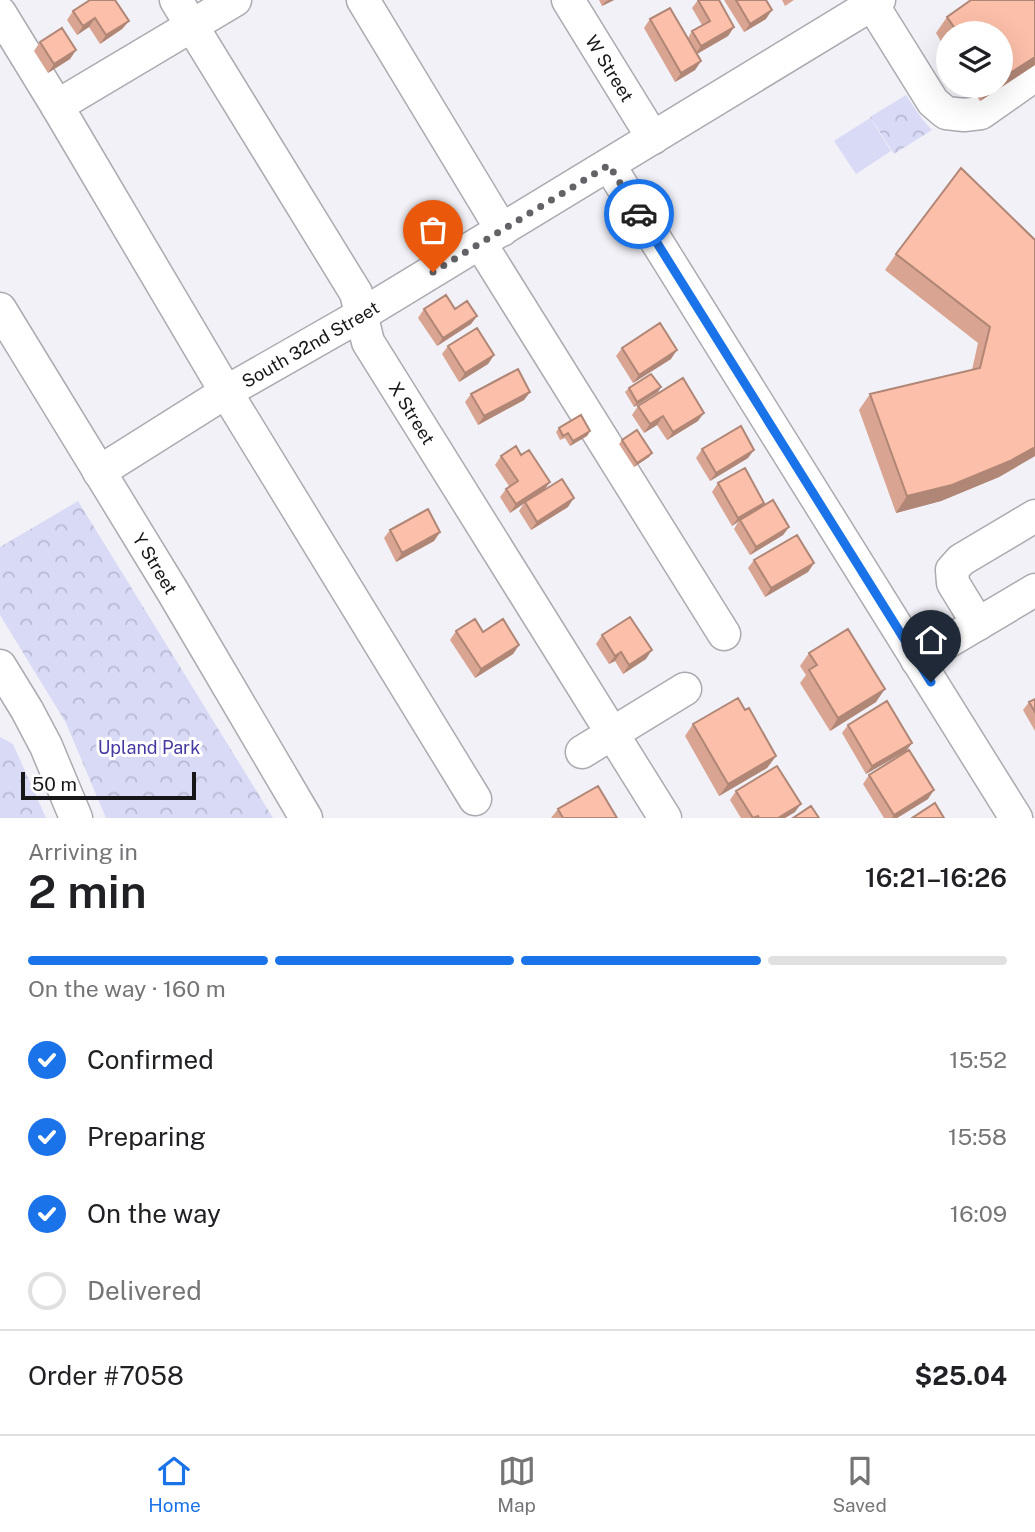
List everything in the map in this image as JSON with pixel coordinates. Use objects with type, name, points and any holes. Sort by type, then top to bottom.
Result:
[{"type":"street","points":[[57,106],[184,13],[235,0]]},
{"type":"street","points":[[363,0],[491,237],[724,634]]},
{"type":"street","name":"W Street","points":[[568,0],[653,138]]},
{"type":"street","points":[[876,2],[933,102],[946,113],[964,116],[981,113],[1032,77]]},
{"type":"street","name":"South 32nd Street","points":[[99,472],[226,392],[362,315],[876,2]]},
{"type":"street","points":[[0,13],[226,392],[475,799]]},
{"type":"street","name":"X Street","points":[[184,13],[356,293],[368,342],[665,818]]},
{"type":"street","points":[[609,165],[1016,818]]},
{"type":"street","name":"Y Street","points":[[0,309],[173,592],[306,818]]},
{"type":"street","points":[[978,624],[953,583],[952,570],[961,560],[1035,516]]},
{"type":"street","points":[[917,660],[1035,590]]},
{"type":"street","points":[[0,666],[46,746],[76,818]]},
{"type":"street","points":[[582,752],[685,689]]},
{"type":"green space","points":[[906,95],[932,130],[894,154],[870,117]]},
{"type":"green space","points":[[870,118],[891,151],[856,174],[834,141]]},
{"type":"green space","name":"Upland Park","points":[[78,501],[273,818],[106,818],[66,723],[0,615],[0,547]]},
{"type":"green space","points":[[0,737],[13,744],[46,818],[0,818]]},
{"type":"building","points":[[90,0],[115,0],[129,21],[106,35],[95,18],[83,26],[73,11]]},
{"type":"building","points":[[698,0],[719,0],[734,27],[701,46],[692,31],[710,21]]},
{"type":"building","points":[[736,0],[766,0],[772,10],[750,24]]},
{"type":"building","points":[[971,0],[1035,0],[1035,57],[1013,71],[1013,21],[950,21],[947,17]]},
{"type":"building","points":[[670,8],[701,61],[681,73],[650,19]]},
{"type":"building","points":[[62,28],[76,50],[54,64],[40,42]]},
{"type":"building","points":[[961,168],[1035,240],[1035,447],[1010,461],[952,485],[907,496],[870,394],[980,368],[990,327],[896,254]]},
{"type":"building","points":[[446,295],[455,309],[467,301],[477,316],[443,338],[424,309]]},
{"type":"building","points":[[660,323],[677,350],[639,375],[622,348]]},
{"type":"building","points":[[477,328],[494,355],[465,373],[448,346]]},
{"type":"building","points":[[518,369],[530,392],[484,416],[471,394]]},
{"type":"building","points":[[651,374],[661,387],[637,402],[629,388]]},
{"type":"building","points":[[683,378],[704,413],[673,432],[663,416],[650,424],[638,406]]},
{"type":"building","points":[[581,415],[590,431],[573,441],[568,433],[563,436],[559,428]]},
{"type":"building","points":[[741,426],[754,450],[716,473],[702,449]]},
{"type":"building","points":[[637,430],[652,453],[637,463],[622,440]]},
{"type":"building","points":[[516,446],[521,455],[529,450],[550,482],[516,504],[506,489],[518,481],[501,456]]},
{"type":"building","points":[[745,468],[764,503],[738,518],[718,483]]},
{"type":"building","points":[[562,479],[574,498],[537,522],[525,502]]},
{"type":"building","points":[[773,500],[789,527],[756,547],[740,520]]},
{"type":"building","points":[[428,509],[440,532],[402,553],[390,530]]},
{"type":"building","points":[[797,535],[814,563],[771,588],[754,560]]},
{"type":"building","points":[[630,617],[652,650],[629,665],[621,652],[615,656],[602,635]]},
{"type":"building","points":[[475,619],[483,632],[503,619],[519,645],[481,669],[456,631]]},
{"type":"building","points":[[848,629],[885,689],[838,718],[809,670],[817,665],[809,653]]},
{"type":"building","points":[[738,698],[745,710],[749,708],[776,756],[728,784],[693,724]]},
{"type":"building","points":[[1035,699],[1035,712],[1029,702]]},
{"type":"building","points":[[887,701],[912,743],[872,766],[848,725]]},
{"type":"building","points":[[909,750],[934,790],[894,815],[869,775]]},
{"type":"building","points":[[777,766],[801,804],[778,818],[753,818],[736,791]]},
{"type":"building","points":[[598,786],[617,818],[563,818],[558,809]]},
{"type":"building","points":[[935,803],[944,818],[912,818]]},
{"type":"building","points":[[811,806],[819,818],[793,818]]},
{"type":"way so far","points":[[433,272],[609,165],[639,214]]},
{"type":"route","points":[[639,214],[931,682]]}]
